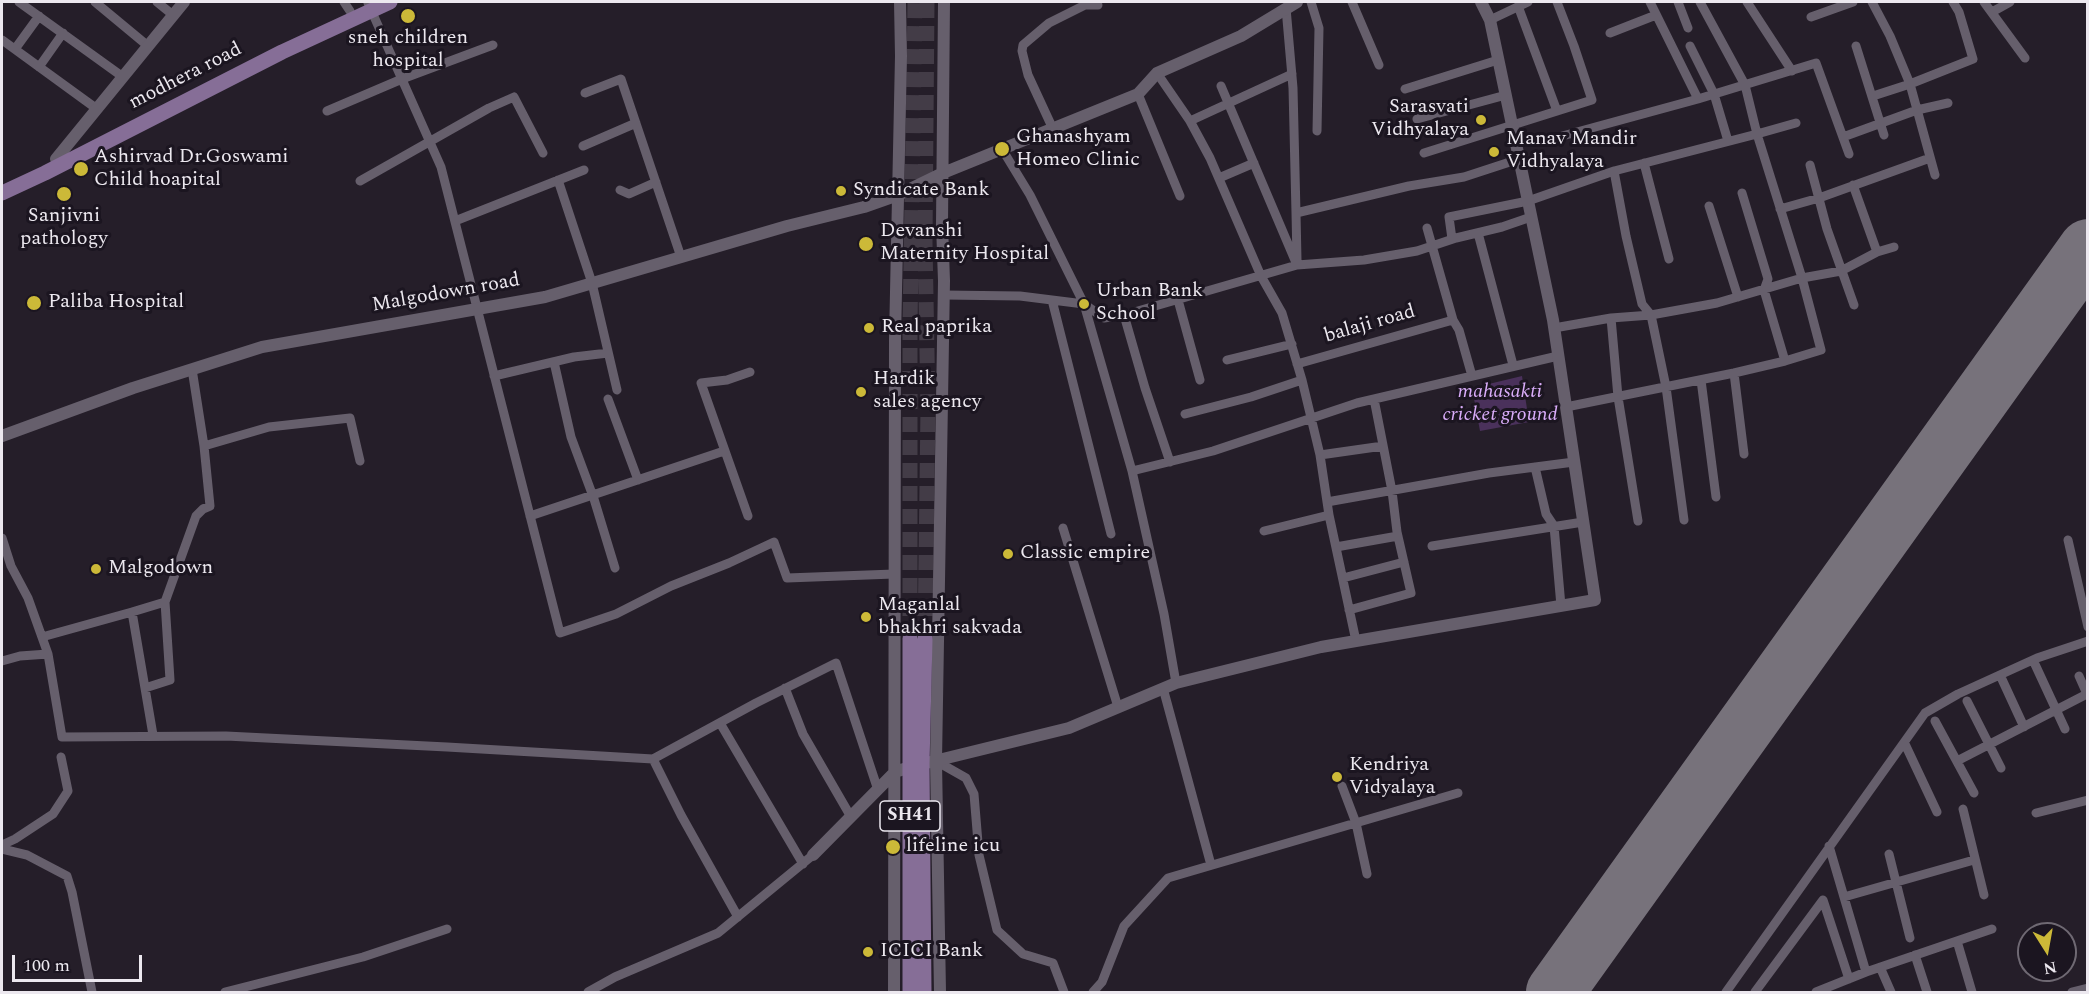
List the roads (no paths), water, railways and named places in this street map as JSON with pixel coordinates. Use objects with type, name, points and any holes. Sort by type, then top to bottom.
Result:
[{"type":"main road","name":"modhera road","points":[[2,193],[282,52],[370,5],[390,2]]},
{"type":"main road","points":[[2,186],[269,50],[347,6],[370,5]]},
{"type":"main road","name":"SH41","points":[[924,639],[917,655],[923,764],[924,993]]},
{"type":"main road","name":"SH41","points":[[910,993],[923,764]]},
{"type":"street","points":[[19,2],[123,77]]},
{"type":"street","points":[[95,2],[148,46]]},
{"type":"street","points":[[157,2],[173,15]]},
{"type":"street","points":[[56,159],[184,2]]},
{"type":"street","points":[[894,993],[895,321],[900,2]]},
{"type":"street","points":[[940,993],[923,764],[924,639],[944,295],[944,2]]},
{"type":"street","points":[[1311,2],[1319,28],[1317,131]]},
{"type":"street","points":[[1352,2],[1379,65]]},
{"type":"street","points":[[588,993],[615,977],[718,933],[813,855],[895,772],[1069,728],[1176,683],[1321,647],[1595,600],[1554,328],[1490,20],[1481,2]]},
{"type":"street","points":[[1490,20],[1528,2]]},
{"type":"street","points":[[1424,153],[1592,100],[1557,2]]},
{"type":"street","points":[[1650,2],[1698,99]]},
{"type":"street","points":[[1678,2],[1688,28]]},
{"type":"street","points":[[1566,407],[1734,373],[1821,350],[1802,278],[1757,134],[1745,85],[1700,2]]},
{"type":"street","points":[[1747,2],[1792,71]]},
{"type":"street","points":[[1811,17],[1853,2]]},
{"type":"street","points":[[1872,2],[1890,36],[1910,84],[1935,175]]},
{"type":"street","points":[[1873,96],[1973,59],[1959,12],[1953,2]]},
{"type":"street","points":[[1984,2],[2025,58]]},
{"type":"street","points":[[1992,12],[2010,2]]},
{"type":"street","points":[[370,5],[441,167],[560,633],[616,614],[671,586],[774,542],[787,578],[894,574]]},
{"type":"street","points":[[1053,129],[1028,75],[1022,51],[1023,45],[1049,23],[1085,5],[1098,5]]},
{"type":"street","points":[[943,173],[1138,94],[1157,73],[1240,36],[1292,5]]},
{"type":"street","points":[[1292,5],[1297,265]]},
{"type":"street","points":[[1518,6],[1557,111]]},
{"type":"street","points":[[1610,33],[1656,15]]},
{"type":"street","points":[[15,50],[39,16]]},
{"type":"street","points":[[39,67],[63,33]]},
{"type":"street","points":[[2,40],[97,109]]},
{"type":"street","points":[[327,111],[402,78],[493,45]]},
{"type":"street","points":[[1690,46],[1714,94],[1728,141]]},
{"type":"street","points":[[1856,46],[1884,135]]},
{"type":"street","points":[[1405,89],[1498,60]]},
{"type":"street","points":[[1555,138],[1698,99],[1816,63],[1849,154]]},
{"type":"street","points":[[1157,73],[1190,121],[1219,178],[1261,276],[1282,313],[1302,380],[1320,455],[1329,515],[1356,641]]},
{"type":"street","points":[[1190,121],[1292,74]]},
{"type":"street","points":[[585,93],[621,79],[681,257]]},
{"type":"street","points":[[1221,86],[1297,265]]},
{"type":"street","points":[[1138,94],[1180,196]]},
{"type":"street","points":[[1417,119],[1506,95]]},
{"type":"street","points":[[360,181],[489,108],[514,97],[543,153]]},
{"type":"street","points":[[1843,136],[1917,110],[1948,103]]},
{"type":"street","points":[[583,146],[636,123]]},
{"type":"street","points":[[1452,239],[1449,217],[1528,201],[1644,162],[1796,123]]},
{"type":"street","points":[[1002,149],[1030,195],[1084,304],[1132,471],[1164,614],[1176,683]]},
{"type":"street","points":[[1780,209],[1819,198],[1930,158]]},
{"type":"street","points":[[1296,213],[1409,186],[1464,177],[1519,159]]},
{"type":"street","points":[[1644,162],[1669,259]]},
{"type":"street","points":[[1219,178],[1254,164]]},
{"type":"street","points":[[1809,165],[1841,271],[1854,305]]},
{"type":"street","points":[[455,221],[584,170]]},
{"type":"street","points":[[1614,171],[1642,304],[1651,315],[1666,387],[1684,520]]},
{"type":"street","name":"Malgodown road","points":[[2,436],[133,388],[262,347],[545,297],[787,226],[864,207],[898,195],[943,173]]},
{"type":"street","points":[[558,180],[592,284],[617,390]]},
{"type":"street","points":[[620,190],[629,194],[656,182]]},
{"type":"street","points":[[1853,185],[1877,252]]},
{"type":"street","points":[[1742,192],[1768,279],[1764,290],[1785,361]]},
{"type":"street","points":[[1708,206],[1738,297]]},
{"type":"street","points":[[944,295],[1020,296],[1084,304],[1104,318],[1124,315],[1297,265],[1364,260],[1417,251],[1531,217]]},
{"type":"street","points":[[1427,228],[1453,320],[1459,330],[1472,376]]},
{"type":"street","points":[[1478,233],[1512,365]]},
{"type":"street","points":[[1554,328],[1611,318],[1651,315],[1717,303],[1802,278],[1841,271],[1877,252],[1894,247]]},
{"type":"street","points":[[1052,300],[1111,534]]},
{"type":"street","points":[[1178,300],[1200,380]]},
{"type":"street","points":[[1124,315],[1170,462]]},
{"type":"street","points":[[1611,318],[1618,397],[1638,521]]},
{"type":"street","name":"balaji road","points":[[1297,364],[1453,320]]},
{"type":"street","points":[[1227,360],[1292,344]]},
{"type":"street","points":[[494,376],[554,362],[608,353]]},
{"type":"street","points":[[1132,471],[1213,451],[1374,399],[1558,356]]},
{"type":"street","points":[[554,362],[571,437],[593,495],[615,568]]},
{"type":"street","points":[[145,687],[170,680],[165,602],[196,516],[210,506],[204,446],[192,369]]},
{"type":"street","points":[[748,516],[701,383],[727,380],[750,372]]},
{"type":"street","points":[[1734,373],[1744,454]]},
{"type":"street","points":[[1185,414],[1302,380]]},
{"type":"street","points":[[1701,380],[1716,497]]},
{"type":"street","points":[[608,399],[638,480]]},
{"type":"street","points":[[1349,610],[1411,593],[1398,536],[1392,491],[1374,399]]},
{"type":"street","points":[[204,446],[268,427],[350,418],[360,461]]},
{"type":"street","points":[[1320,455],[1383,446]]},
{"type":"street","points":[[530,516],[724,451]]},
{"type":"street","points":[[1327,502],[1489,473],[1574,462]]},
{"type":"street","points":[[1535,467],[1546,514],[1554,526],[1561,606]]},
{"type":"street","points":[[1264,531],[1329,515]]},
{"type":"street","points":[[1432,546],[1583,522]]},
{"type":"street","points":[[1064,528],[1118,707]]},
{"type":"street","points":[[1336,547],[1398,536]]},
{"type":"street","points":[[2,538],[11,566],[28,598],[48,654],[62,736],[226,736],[653,759],[836,663],[878,790]]},
{"type":"street","points":[[2068,540],[2088,627]]},
{"type":"street","points":[[1343,578],[1404,562]]},
{"type":"street","points":[[42,637],[165,602]]},
{"type":"street","points":[[132,612],[153,735]]},
{"type":"street","points":[[894,643],[917,655],[924,639]]},
{"type":"street","points":[[1726,993],[1925,713],[1958,694],[2033,660],[2087,644]]},
{"type":"street","points":[[2,661],[20,656],[48,654]]},
{"type":"street","points":[[2033,660],[2064,729]]},
{"type":"street","points":[[2000,675],[2024,727]]},
{"type":"street","points":[[1957,761],[2087,694],[2079,676]]},
{"type":"street","points":[[785,688],[803,734],[851,818]]},
{"type":"street","points":[[1163,688],[1211,865]]},
{"type":"street","points":[[1966,700],[2001,768]]},
{"type":"street","points":[[1935,721],[1974,793]]},
{"type":"street","points":[[720,723],[803,864]]},
{"type":"street","points":[[1905,744],[1937,812]]},
{"type":"street","points":[[2,847],[53,814],[68,790],[61,757]]},
{"type":"street","points":[[653,759],[681,815],[738,917]]},
{"type":"street","points":[[923,764],[966,778],[974,794],[979,855],[997,930],[1023,954],[1053,963],[1064,993]]},
{"type":"street","points":[[1342,786],[1356,823],[1367,874]]},
{"type":"street","points":[[1093,993],[1102,982],[1124,926],[1168,878],[1458,793]]},
{"type":"street","points":[[2036,813],[2088,800]]},
{"type":"street","points":[[1964,809],[1974,860],[1984,895]]},
{"type":"street","points":[[1829,846],[1866,972]]},
{"type":"street","points":[[2,847],[27,855],[67,876],[92,993]]},
{"type":"street","points":[[1889,854],[1910,938]]},
{"type":"street","points":[[1844,897],[1974,860]]},
{"type":"street","points":[[1755,993],[1822,900],[1848,993]]},
{"type":"street","points":[[225,993],[363,957],[447,929]]},
{"type":"street","points":[[1816,993],[1866,972],[1992,929]]},
{"type":"street","points":[[1956,941],[1972,993]]},
{"type":"street","points":[[1916,955],[1927,993]]},
{"type":"street","points":[[1880,967],[1891,993]]},
{"type":"street","points":[[2072,993],[2088,988]]},
{"type":"tunnel","points":[[910,639],[910,326],[915,2]]},
{"type":"tunnel","points":[[925,639],[928,407],[925,242],[927,2]]},
{"type":"place","name":"sneh children hospital","points":[[408,16]]},
{"type":"place","name":"Sarasvati Vidhyalaya","points":[[1481,120]]},
{"type":"place","name":"Ghanashyam Homeo Clinic","points":[[1002,149]]},
{"type":"place","name":"Manav Mandir Vidhyalaya","points":[[1494,152]]},
{"type":"place","name":"Ashirvad Dr.Goswami Child hoapital","points":[[81,169]]},
{"type":"place","name":"Syndicate Bank","points":[[841,191]]},
{"type":"place","name":"Sanjivni pathology","points":[[64,194]]},
{"type":"place","name":"Devanshi Maternity Hospital","points":[[866,244]]},
{"type":"place","name":"Paliba Hospital","points":[[34,303]]},
{"type":"place","name":"Urban Bank School","points":[[1084,304]]},
{"type":"place","name":"Real paprika","points":[[869,328]]},
{"type":"place","name":"Hardik sales agency","points":[[861,392]]},
{"type":"place","name":"Classic empire","points":[[1008,554]]},
{"type":"place","name":"Malgodown","points":[[96,569]]},
{"type":"place","name":"Maganlal bhakhri sakvada","points":[[866,617]]},
{"type":"place","name":"Kendriya Vidyalaya","points":[[1337,777]]},
{"type":"place","name":"lifeline icu","points":[[893,847]]},
{"type":"place","name":"ICICI Bank","points":[[868,952]]},
{"type":"park label","name":"mahasakti cricket ground","points":[[1500,404]]}]
